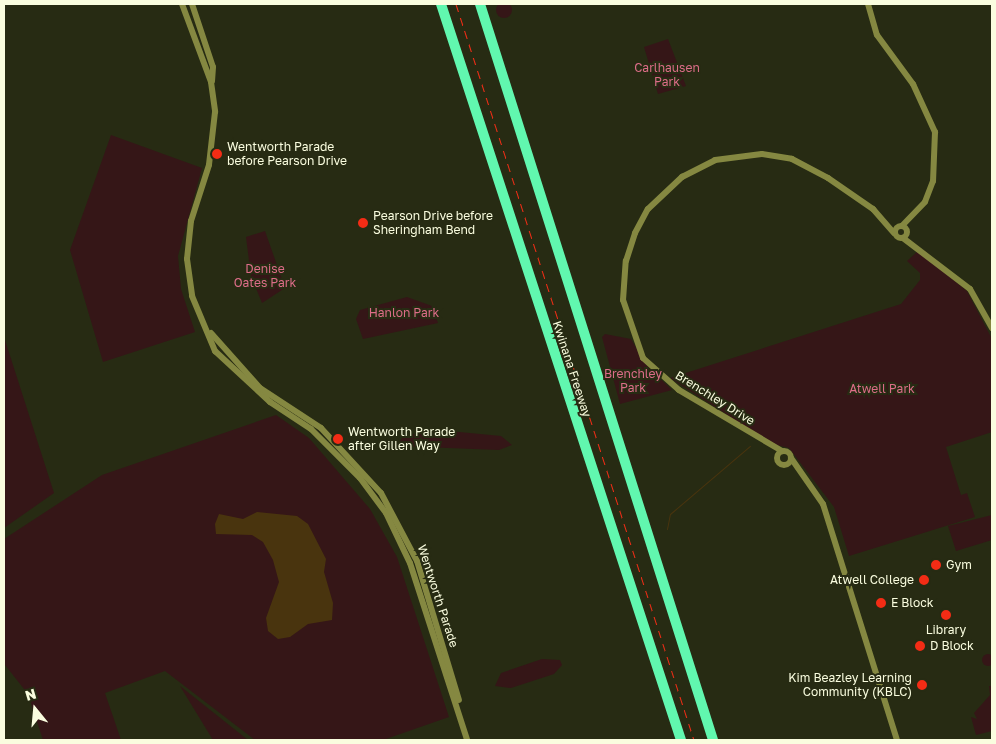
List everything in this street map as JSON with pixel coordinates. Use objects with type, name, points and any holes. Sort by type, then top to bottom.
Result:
[{"type":"highway","name":"Kwinana Freeway","points":[[442,4],[681,740]]},
{"type":"highway","name":"Kwinana Freeway","points":[[480,4],[712,740]]},
{"type":"street","name":"Wentworth Parade","points":[[182,4],[212,82]]},
{"type":"street","name":"Wentworth Parade","points":[[192,4],[213,67],[213,146],[191,222],[187,259],[192,296],[215,351],[270,402],[311,428],[360,478],[386,513],[410,563],[467,740]]},
{"type":"street","points":[[868,4],[877,35],[913,84],[935,132],[933,181],[910,221],[902,231]]},
{"type":"street","name":"Brenchley Drive","points":[[768,445],[781,464],[789,461],[782,452],[679,390],[643,358],[623,300],[626,261],[635,233],[648,209],[682,177],[715,160],[747,154],[792,159],[828,178],[888,223],[902,231],[912,242],[970,289],[992,328]]},
{"type":"street","name":"Wentworth Parade","points":[[207,328],[260,388],[321,428],[365,474],[391,509],[417,561],[471,740]]},
{"type":"street","points":[[778,457],[782,452]]},
{"type":"street","points":[[789,461],[802,471],[823,504],[897,740]]},
{"type":"green space","points":[[504,2],[512,10],[504,18],[496,10]]},
{"type":"green space","name":"Carlhausen Park","points":[[668,39],[686,86],[658,94],[644,47]]},
{"type":"green space","points":[[111,135],[202,168],[178,256],[181,289],[195,332],[103,362],[70,250]]},
{"type":"green space","name":"Denise Oates Park","points":[[265,231],[285,288],[262,303],[251,276],[246,237]]},
{"type":"green space","name":"Atwell Park","points":[[918,251],[967,291],[992,339],[992,432],[946,447],[961,495],[967,493],[975,517],[849,556],[834,507],[789,448],[773,444],[670,378],[901,304],[920,280],[920,273],[907,261]]},
{"type":"green space","name":"Hanlon Park","points":[[407,297],[432,306],[438,323],[363,339],[356,319],[360,310]]},
{"type":"green space","name":"Brenchley Park","points":[[605,334],[631,339],[646,365],[672,390],[620,404],[602,337]]},
{"type":"green space","points":[[4,337],[54,493],[4,528]]},
{"type":"green space","points":[[276,415],[309,438],[370,509],[397,557],[449,717],[383,740],[255,740],[165,671],[105,693],[121,740],[43,740],[28,694],[5,665],[4,539],[102,475]]},
{"type":"green space","points":[[428,429],[501,436],[512,445],[499,450],[397,446],[402,438]]},
{"type":"green space","points":[[992,515],[992,540],[956,551],[948,526]]},
{"type":"green space","points":[[988,654],[994,660],[988,666],[982,660]]},
{"type":"green space","points":[[542,659],[560,660],[562,665],[554,674],[511,688],[495,686],[501,673]]},
{"type":"green space","points":[[180,686],[248,740],[213,740]]},
{"type":"green space","points":[[989,686],[992,686],[992,731],[976,735],[971,717],[977,719],[974,713],[990,695]]},
{"type":"shaded area","points":[[257,512],[297,516],[308,524],[326,559],[324,572],[333,603],[332,620],[308,624],[290,637],[278,639],[268,631],[266,618],[279,582],[273,560],[263,542],[252,535],[216,534],[215,524],[219,514],[243,519]]},
{"type":"waterway","points":[[667,529],[670,514],[750,446]]},
{"type":"railway","points":[[456,4],[694,740]]},
{"type":"place","name":"Wentworth Parade before Pearson Drive","points":[[217,154]]},
{"type":"place","name":"Pearson Drive before Sheringham Bend","points":[[363,223]]},
{"type":"place","name":"Wentworth Parade after Gillen Way","points":[[338,439]]},
{"type":"place","name":"Gym","points":[[936,565]]},
{"type":"place","name":"Atwell College","points":[[924,580]]},
{"type":"place","name":"E Block","points":[[881,603]]},
{"type":"place","name":"Library","points":[[946,615]]},
{"type":"place","name":"D Block","points":[[920,646]]},
{"type":"place","name":"Kim Beazley Learning Community (KBLC)","points":[[922,685]]}]
